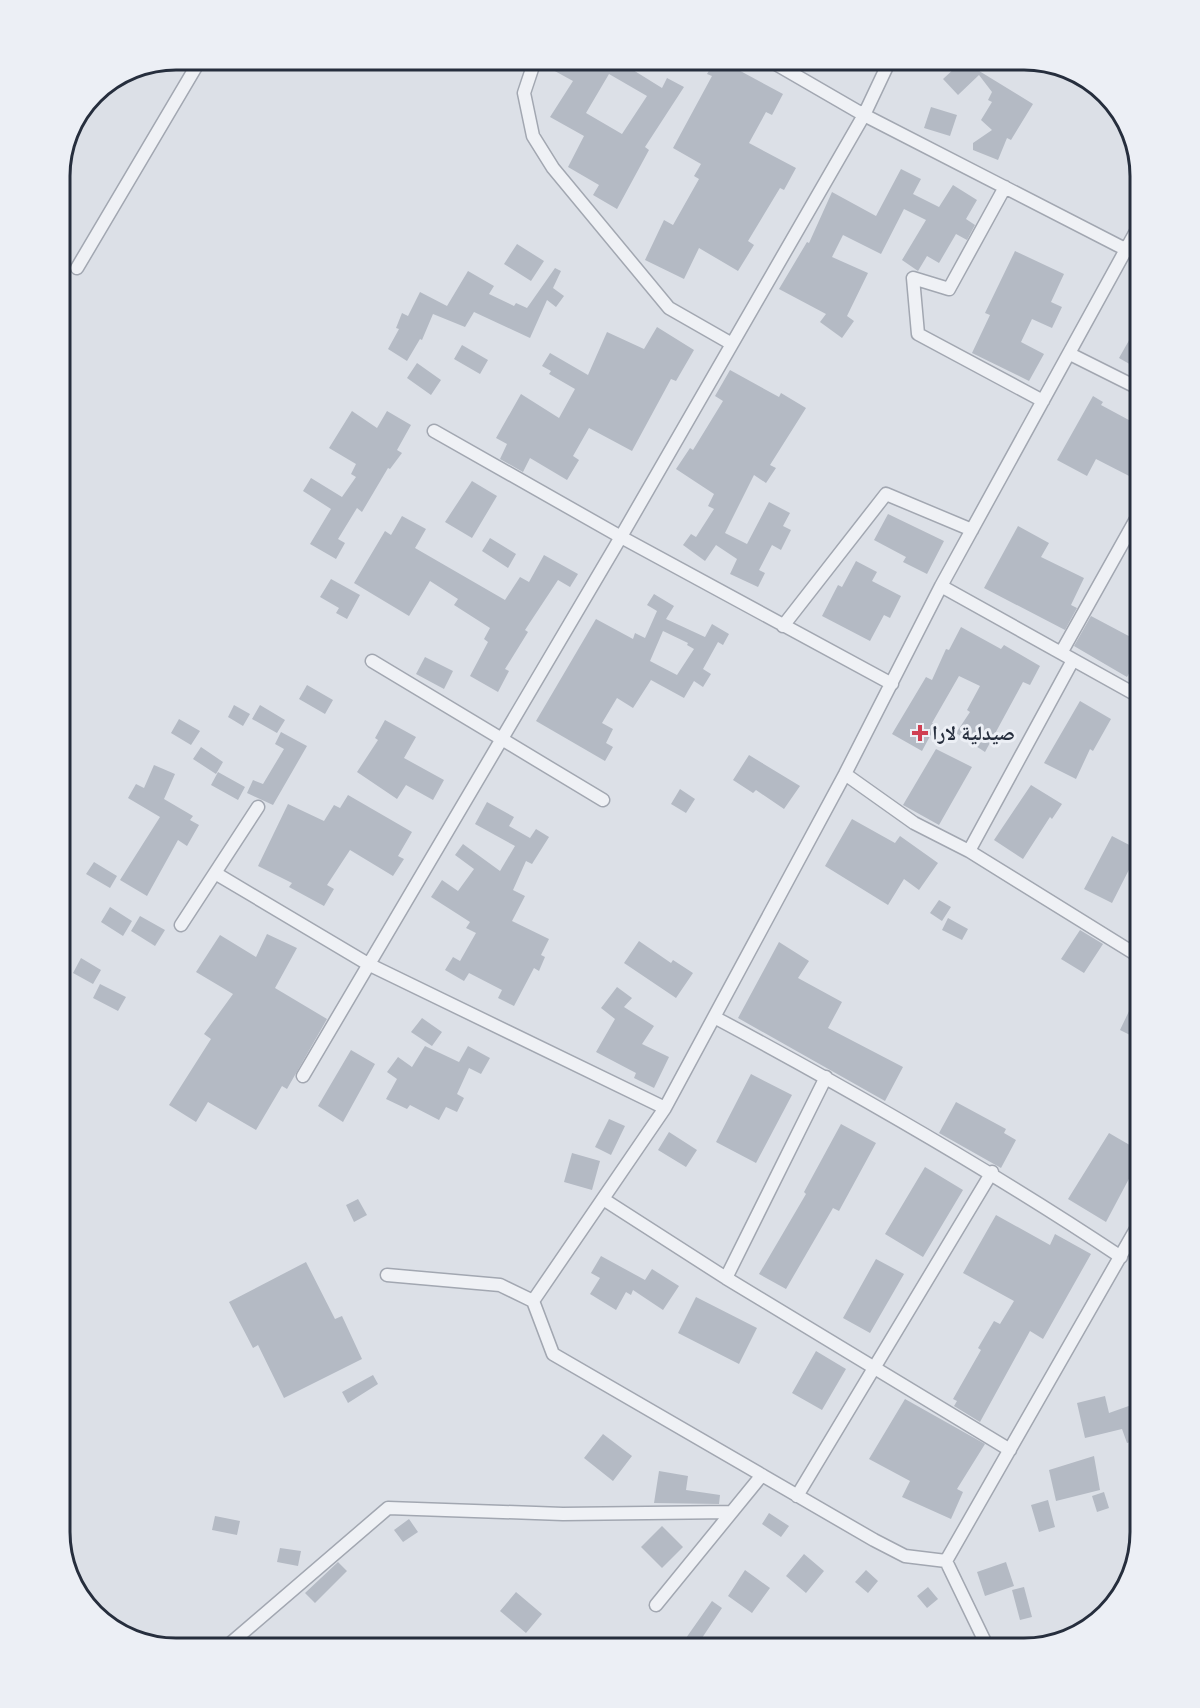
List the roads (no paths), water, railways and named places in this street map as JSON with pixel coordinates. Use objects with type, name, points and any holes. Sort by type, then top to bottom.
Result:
[{"type":"street","points":[[77,268],[194,70]]},
{"type":"street","points":[[532,70],[524,93],[533,136],[553,168],[669,308],[732,344]]},
{"type":"street","points":[[788,71],[864,115],[1125,249]]},
{"type":"street","points":[[303,1076],[621,537],[864,115],[885,71]]},
{"type":"street","points":[[1005,187],[949,289],[913,278],[918,334],[1043,401]]},
{"type":"street","points":[[534,1301],[666,1108],[845,774],[942,585],[1130,241]]},
{"type":"street","points":[[1070,354],[1130,384]]},
{"type":"street","points":[[434,431],[621,537],[892,684]]},
{"type":"street","points":[[783,626],[886,494],[972,530]]},
{"type":"street","points":[[1061,653],[1130,530]]},
{"type":"street","points":[[942,585],[1130,692]]},
{"type":"street","points":[[969,851],[1073,660]]},
{"type":"street","points":[[372,661],[603,800]]},
{"type":"street","points":[[845,774],[914,823],[969,851],[1130,947]]},
{"type":"street","points":[[181,925],[258,807]]},
{"type":"street","points":[[215,873],[368,964],[666,1108]]},
{"type":"street","points":[[714,1017],[826,1077],[992,1172],[1121,1257]]},
{"type":"street","points":[[726,1278],[826,1077]]},
{"type":"street","points":[[797,1496],[992,1172]]},
{"type":"street","points":[[603,1199],[726,1278],[1010,1450]]},
{"type":"street","points":[[946,1561],[1130,1240]]},
{"type":"street","points":[[387,1275],[500,1285],[534,1301],[553,1354],[905,1556],[946,1561]]},
{"type":"street","points":[[656,1605],[762,1475]]},
{"type":"street","points":[[238,1637],[388,1508],[563,1514],[731,1512]]},
{"type":"street","points":[[946,1561],[983,1638]]},
{"type":"place","name":"صيدلية لارا","points":[[920,733]]}]
